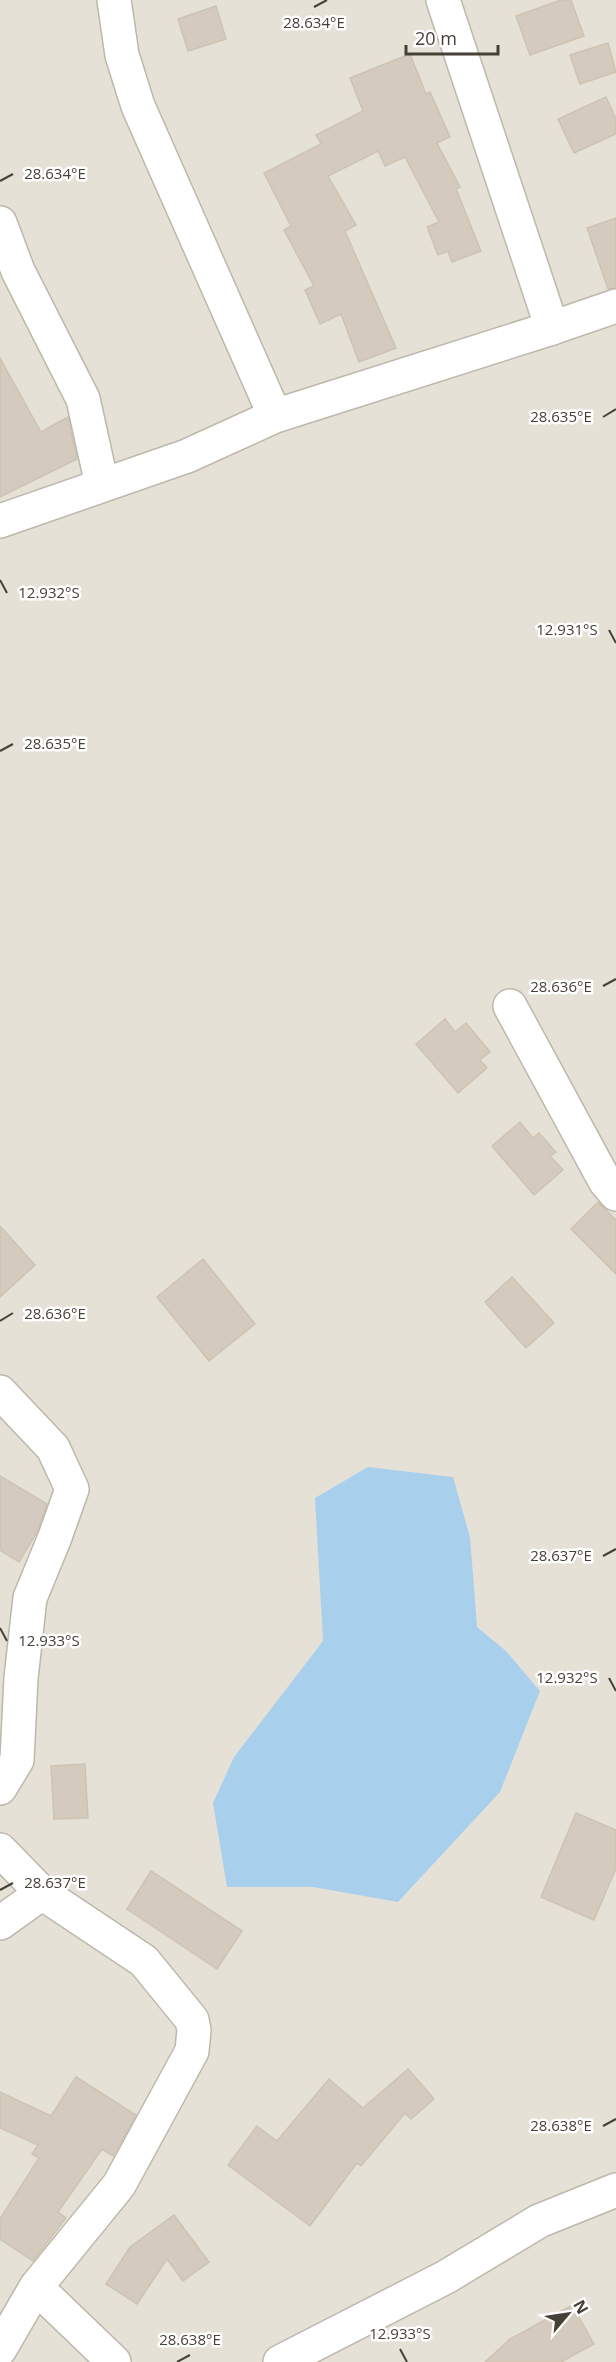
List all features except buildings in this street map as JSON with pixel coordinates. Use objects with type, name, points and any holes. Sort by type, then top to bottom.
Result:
[{"type":"street","points":[[114,0],[122,55],[138,106],[275,417]]},
{"type":"street","points":[[443,0],[552,328]]},
{"type":"street","points":[[0,223],[18,271],[83,399],[102,485]]},
{"type":"street","points":[[0,521],[187,456],[275,417],[616,306]]},
{"type":"street","points":[[510,1006],[599,1171],[616,1194]]},
{"type":"street","points":[[0,1392],[53,1448],[72,1489],[56,1537],[30,1598],[21,1678],[18,1760],[0,1788]]},
{"type":"street","points":[[0,1850],[42,1893],[144,1961],[192,2020],[194,2030],[192,2051],[119,2184],[36,2287],[0,2349]]},
{"type":"street","points":[[0,1923],[42,1893]]},
{"type":"street","points":[[280,2362],[446,2277],[539,2221],[616,2190]]},
{"type":"street","points":[[36,2287],[114,2362]]},
{"type":"shaded area","points":[[0,0],[616,0],[616,2362],[0,2362]]},
{"type":"water","points":[[368,1467],[453,1477],[470,1537],[477,1627],[506,1651],[540,1691],[500,1792],[398,1902],[313,1887],[227,1887],[213,1803],[234,1757],[323,1641],[315,1498]]}]
